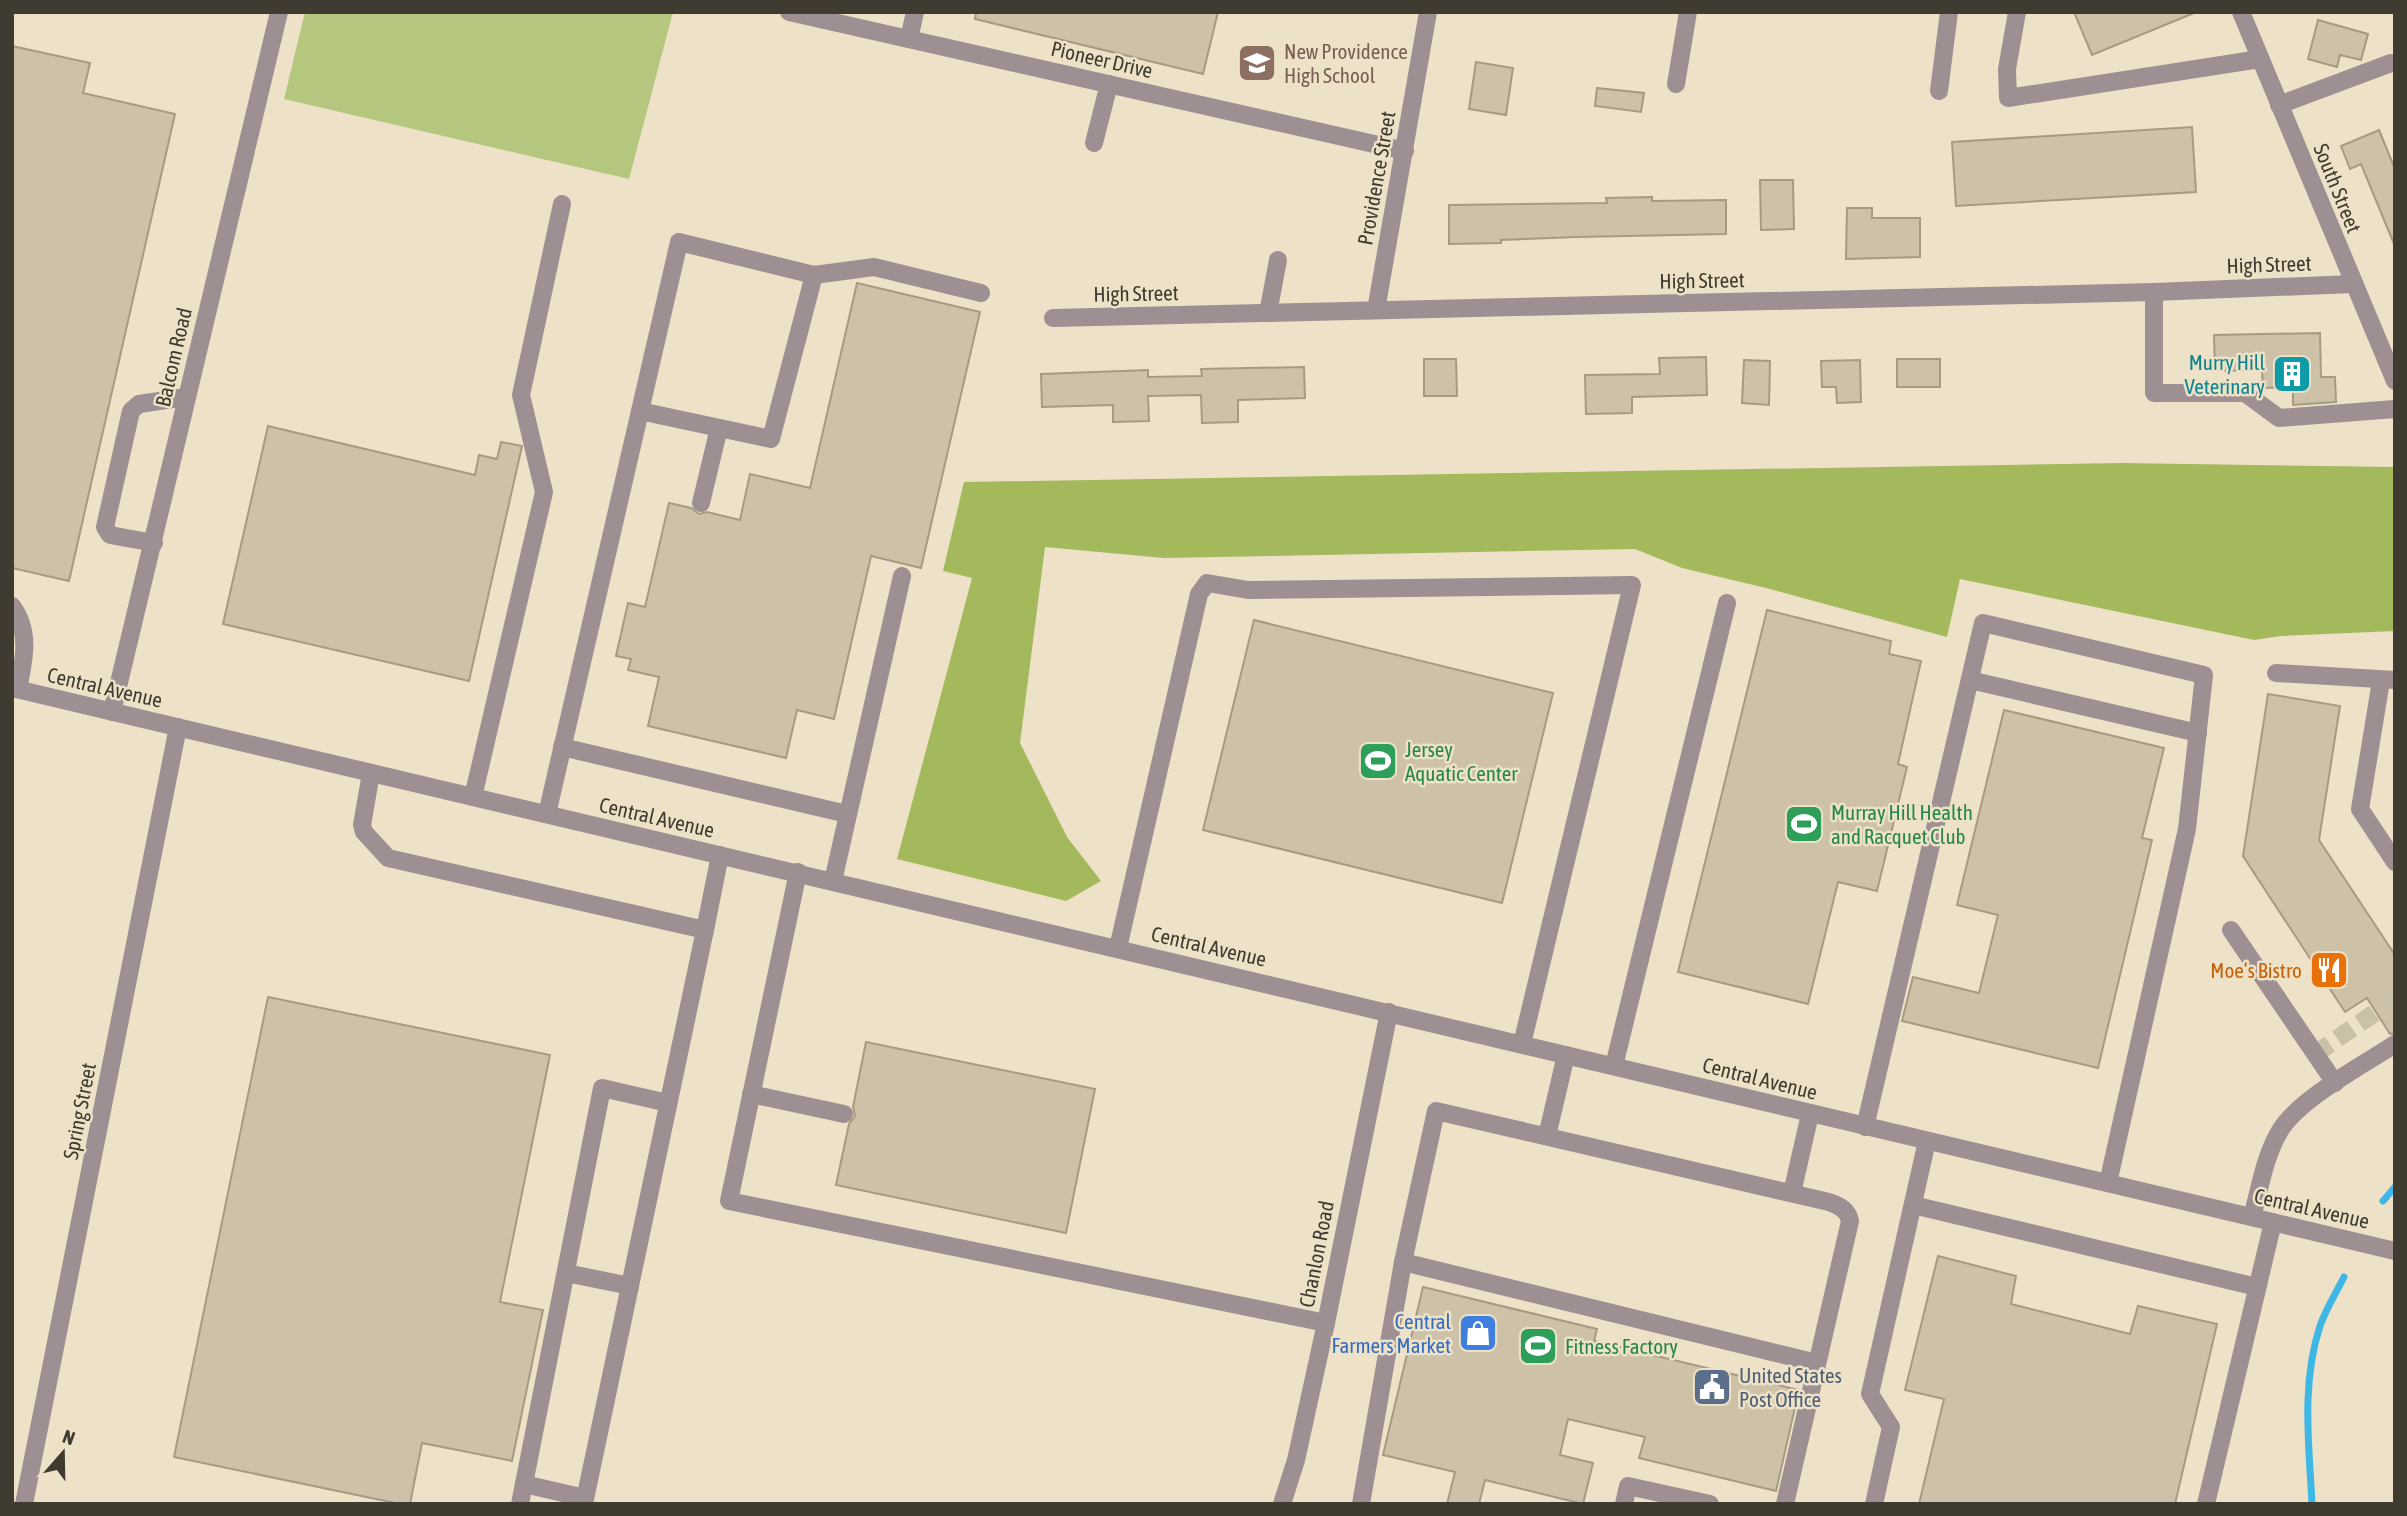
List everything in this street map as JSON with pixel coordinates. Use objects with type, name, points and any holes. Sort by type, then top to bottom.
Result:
[{"type":"street","name":"Balcom Road","points":[[112,712],[279,12]]},
{"type":"street","name":"Pioneer Drive","points":[[789,12],[1405,151]]},
{"type":"street","points":[[909,39],[915,12]]},
{"type":"street","name":"Providence Street","points":[[1376,310],[1428,12]]},
{"type":"street","points":[[1676,83],[1688,12]]},
{"type":"street","points":[[1939,91],[1949,12]]},
{"type":"street","points":[[2017,12],[2007,69],[2008,98],[2260,59]]},
{"type":"street","name":"South Street","points":[[2241,12],[2395,381]]},
{"type":"street","points":[[2279,105],[2391,63]]},
{"type":"street","points":[[1094,144],[1109,84]]},
{"type":"street","points":[[473,797],[544,492],[521,395],[562,204]]},
{"type":"street","points":[[547,814],[679,242],[814,275],[874,267],[981,293]]},
{"type":"street","points":[[1268,313],[1278,260]]},
{"type":"street","points":[[640,411],[771,439],[814,275]]},
{"type":"street","name":"High Street","points":[[1053,318],[2154,292],[2353,284]]},
{"type":"street","points":[[2154,292],[2154,393],[2245,393],[2279,418],[2395,409]]},
{"type":"street","points":[[154,543],[110,535],[105,527],[131,411],[139,404],[186,397]]},
{"type":"street","points":[[701,503],[719,428]]},
{"type":"street","points":[[832,881],[902,576]]},
{"type":"street","points":[[1118,948],[1199,594],[1207,583],[1248,590],[1632,585],[1522,1044]]},
{"type":"street","points":[[1614,1066],[1727,603]]},
{"type":"street","points":[[12,606],[22,624],[25,637],[24,663],[15,689]]},
{"type":"street","points":[[1865,1127],[1983,624],[2204,675],[2187,829],[2108,1183]]},
{"type":"street","points":[[2276,673],[2388,680],[2360,810],[2395,862]]},
{"type":"street","points":[[1970,680],[2198,733]]},
{"type":"street","name":"Central Avenue","points":[[15,689],[2395,1251]]},
{"type":"street","name":"Spring Street","points":[[27,1503],[178,727]]},
{"type":"street","points":[[562,747],[848,814]]},
{"type":"street","points":[[371,773],[362,825],[364,832],[388,858],[705,930]]},
{"type":"street","points":[[524,1484],[585,1501],[720,855]]},
{"type":"street","points":[[798,872],[729,1202],[1326,1323]]},
{"type":"street","points":[[2231,930],[2335,1083]]},
{"type":"street","name":"Chanlon Road","points":[[1285,1503],[1326,1323],[1389,1012]]},
{"type":"street","points":[[2252,1217],[2269,1157],[2282,1127],[2309,1102],[2395,1044]]},
{"type":"street","points":[[1547,1136],[1566,1055]]},
{"type":"street","points":[[520,1504],[602,1088],[668,1103]]},
{"type":"street","points":[[751,1094],[844,1114]]},
{"type":"street","points":[[1360,1504],[1403,1262],[1436,1111],[1792,1193],[1841,1207],[1849,1214],[1850,1222],[1785,1504]]},
{"type":"street","points":[[1792,1193],[1810,1114]]},
{"type":"street","points":[[1874,1504],[1891,1427],[1870,1394],[1927,1142]]},
{"type":"street","points":[[1913,1205],[2257,1287]]},
{"type":"street","points":[[2206,1504],[2273,1222]]},
{"type":"street","points":[[1403,1262],[1817,1363]]},
{"type":"street","points":[[566,1273],[629,1286]]},
{"type":"street","points":[[1624,1504],[1628,1486],[1710,1504]]},
{"type":"green space","points":[[305,12],[673,12],[629,179],[284,99]]},
{"type":"green space","points":[[2121,463],[2395,467],[2395,631],[2281,636],[2254,640],[1960,579],[1947,637],[1682,568],[1635,549],[1164,558],[1045,547],[1020,743],[1067,837],[1101,881],[1066,901],[897,859],[972,578],[943,571],[964,482]]},
{"type":"building","points":[[976,12],[1218,12],[1203,74],[975,19]]},
{"type":"building","points":[[2074,12],[2194,12],[2194,13],[2092,55]]},
{"type":"building","points":[[2318,20],[2368,34],[2361,60],[2340,55],[2337,67],[2308,59]]},
{"type":"building","points":[[12,46],[90,63],[83,93],[175,114],[69,581],[12,568]]},
{"type":"building","points":[[1476,62],[1513,68],[1506,115],[1469,109]]},
{"type":"building","points":[[1597,88],[1644,93],[1641,112],[1595,106]]},
{"type":"building","points":[[2192,127],[2196,192],[1956,206],[1952,142]]},
{"type":"building","points":[[2379,130],[2395,169],[2394,244],[2361,164],[2350,169],[2341,146]]},
{"type":"building","points":[[1760,180],[1793,180],[1794,229],[1761,230]]},
{"type":"building","points":[[1652,197],[1652,201],[1726,200],[1726,234],[1576,237],[1449,244],[1449,205],[1607,203],[1606,198]]},
{"type":"building","points":[[1847,208],[1872,208],[1872,218],[1920,218],[1920,257],[1846,259]]},
{"type":"building","points":[[857,283],[980,312],[921,568],[871,556],[834,719],[797,710],[786,758],[648,726],[659,677],[628,670],[631,659],[616,656],[628,603],[645,607],[669,503],[691,508],[699,514],[707,512],[740,520],[750,474],[810,488]]},
{"type":"building","name":"Murry Hill Veterinary","points":[[2320,333],[2321,377],[2335,377],[2336,402],[2293,405],[2293,387],[2263,388],[2262,370],[2215,371],[2214,335]]},
{"type":"building","points":[[1706,357],[1707,395],[1632,397],[1632,413],[1586,414],[1585,375],[1660,374],[1659,358]]},
{"type":"building","points":[[1424,359],[1456,359],[1457,396],[1424,396]]},
{"type":"building","points":[[1897,359],[1940,359],[1940,387],[1897,387]]},
{"type":"building","points":[[1744,360],[1770,361],[1769,405],[1742,403]]},
{"type":"building","points":[[1860,360],[1861,402],[1837,403],[1836,387],[1822,387],[1821,361]]},
{"type":"building","points":[[1304,367],[1305,398],[1238,400],[1238,422],[1202,423],[1201,395],[1148,396],[1149,421],[1113,422],[1113,405],[1042,407],[1041,374],[1148,370],[1148,377],[1202,376],[1201,369]]},
{"type":"building","points":[[268,426],[475,475],[479,455],[497,459],[501,442],[522,446],[469,681],[223,624]]},
{"type":"building","name":"Murray Hill Health and Racquet Club","points":[[1767,610],[1891,641],[1889,654],[1921,661],[1898,764],[1907,767],[1877,891],[1838,882],[1808,1004],[1678,972]]},
{"type":"building","name":"Jersey Aquatic Center","points":[[1254,620],[1553,693],[1502,903],[1203,830]]},
{"type":"building","points":[[2268,694],[2340,706],[2319,840],[2395,955],[2395,1033],[2390,1034],[2367,998],[2345,1012],[2243,856]]},
{"type":"building","points":[[2004,710],[2164,748],[2142,838],[2152,840],[2098,1068],[1902,1021],[1913,977],[1979,993],[1998,915],[1957,905]]},
{"type":"building","points":[[268,997],[550,1055],[500,1302],[543,1310],[512,1461],[422,1443],[410,1504],[174,1457]]},
{"type":"building","points":[[866,1042],[1095,1089],[1066,1233],[836,1185],[849,1124],[855,1116],[853,1107]]},
{"type":"building","points":[[1938,1256],[2016,1276],[2011,1304],[2130,1334],[2138,1306],[2217,1324],[2175,1504],[1919,1504],[1944,1399],[1905,1390]]},
{"type":"building","points":[[1423,1287],[1597,1329],[1594,1341],[1799,1390],[1776,1491],[1639,1458],[1645,1437],[1568,1419],[1560,1455],[1593,1463],[1583,1504],[1485,1480],[1479,1504],[1447,1504],[1455,1472],[1383,1455]]},
{"type":"waterway","points":[[2383,1201],[2395,1187]]},
{"type":"waterway","points":[[2312,1504],[2308,1437],[2310,1370],[2320,1326],[2344,1277]]},
{"type":"tunnel","points":[[2315,1054],[2395,999]]},
{"type":"place","name":"New Providence High School","points":[[1257,63]]},
{"type":"place","name":"Murry Hill Veterinary","points":[[2292,374]]},
{"type":"place","name":"Jersey Aquatic Center","points":[[1378,761]]},
{"type":"place","name":"Murray Hill Health and Racquet Club","points":[[1804,824]]},
{"type":"place","name":"Moe‘s Bistro","points":[[2329,970]]},
{"type":"place","name":"Central Farmers Market","points":[[1478,1333]]},
{"type":"place","name":"Fitness Factory","points":[[1538,1346]]},
{"type":"place","name":"United States Post Office","points":[[1712,1387]]}]
